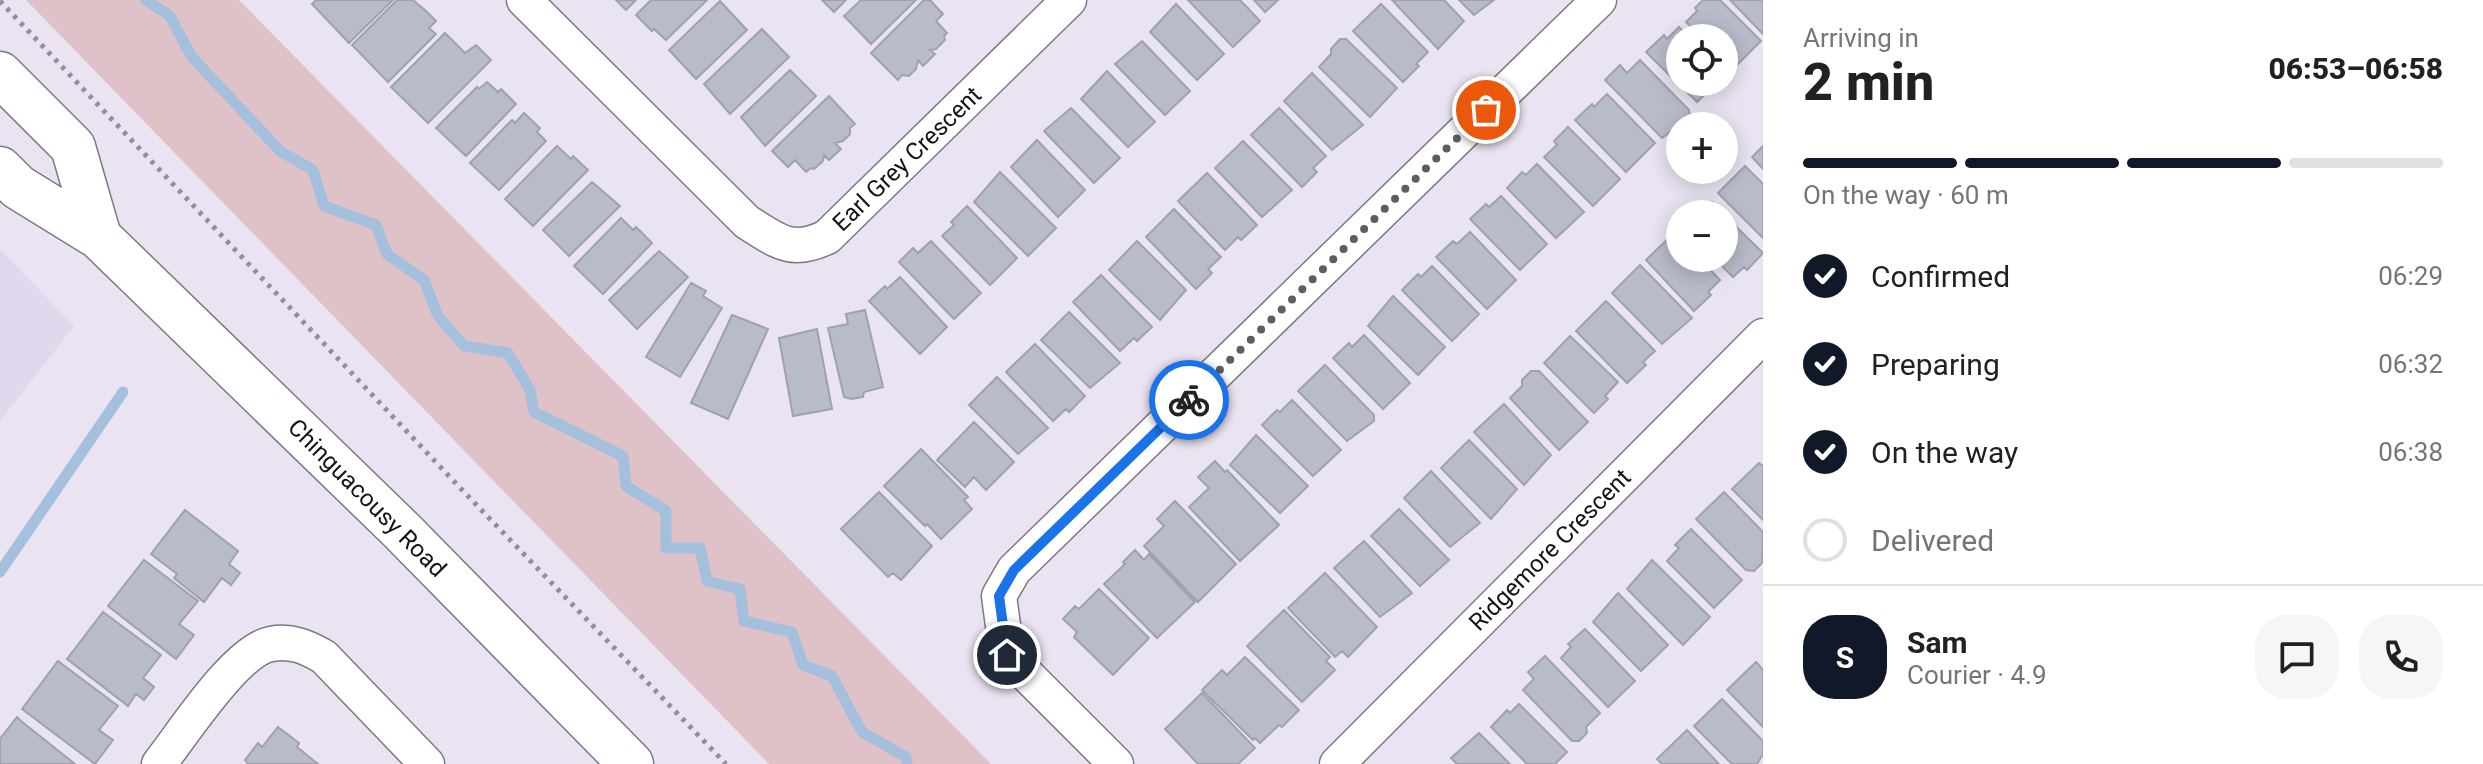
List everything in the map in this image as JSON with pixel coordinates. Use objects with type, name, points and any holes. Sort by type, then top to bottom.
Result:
[{"type":"main road","name":"Chinguacousy Road","points":[[0,74],[73,147],[99,237]]},
{"type":"main road","name":"Chinguacousy Road","points":[[0,169],[18,187],[99,237],[402,531],[631,764]]},
{"type":"street","name":"Earl Grey Crescent","points":[[524,0],[747,222],[778,241],[805,247],[827,237],[1056,5]]},
{"type":"street","points":[[1116,764],[1007,655],[999,596],[1014,570],[1599,0]]},
{"type":"street","name":"Ridgemore Crescent","points":[[1337,764],[1763,336]]},
{"type":"street","points":[[159,764],[226,677],[251,652],[269,644],[287,643],[306,646],[324,657],[427,764]]},
{"type":"path","points":[[0,1],[726,764]]},
{"type":"shaded area","points":[[26,0],[239,0],[991,764],[769,764]]},
{"type":"shaded area","points":[[0,249],[74,326],[0,421]]},
{"type":"building","points":[[316,0],[393,0],[349,43],[312,4]]},
{"type":"building","points":[[397,0],[413,0],[426,11],[436,21],[429,28],[436,34],[388,82],[352,45]]},
{"type":"building","points":[[616,0],[636,0],[626,10]]},
{"type":"building","points":[[651,0],[707,0],[666,40],[636,15]]},
{"type":"building","points":[[822,0],[846,0],[834,12]]},
{"type":"building","points":[[861,0],[916,0],[871,44],[844,16]]},
{"type":"building","points":[[924,0],[930,0],[943,14],[936,21],[947,33],[945,40],[936,49],[930,50],[935,54],[923,66],[918,60],[916,69],[909,76],[902,75],[898,80],[871,53]]},
{"type":"building","points":[[1188,0],[1240,0],[1260,21],[1233,47]]},
{"type":"building","points":[[1254,0],[1278,0],[1265,12]]},
{"type":"building","points":[[1392,0],[1444,0],[1464,21],[1438,49]]},
{"type":"building","points":[[1459,0],[1494,0],[1474,15]]},
{"type":"building","points":[[1703,0],[1720,0],[1761,41],[1738,64],[1738,24],[1688,24],[1686,22],[1697,11],[1695,8]]},
{"type":"building","points":[[1730,0],[1763,0],[1763,34]]},
{"type":"building","points":[[720,1],[747,30],[696,79],[669,50]]},
{"type":"building","points":[[1176,4],[1224,54],[1197,80],[1150,32]]},
{"type":"building","points":[[1381,4],[1428,52],[1403,82],[1353,31]]},
{"type":"building","points":[[762,29],[789,57],[730,114],[704,84]]},
{"type":"building","points":[[445,33],[465,53],[476,45],[491,60],[428,123],[391,87]]},
{"type":"building","points":[[1664,35],[1666,38],[1666,72],[1646,52]]},
{"type":"building","points":[[1340,39],[1346,39],[1397,88],[1370,117],[1319,67]]},
{"type":"building","points":[[1142,41],[1190,91],[1165,115],[1115,64]]},
{"type":"building","points":[[1640,60],[1666,87],[1666,96],[1675,96],[1689,110],[1666,112],[1666,135],[1662,138],[1605,80],[1620,65],[1627,73]]},
{"type":"building","points":[[790,70],[816,96],[765,146],[741,117]]},
{"type":"building","points":[[1107,71],[1155,122],[1128,147],[1081,99]]},
{"type":"building","points":[[1312,73],[1363,125],[1332,150],[1284,101]]},
{"type":"building","points":[[487,82],[498,92],[501,89],[516,104],[466,156],[436,128],[477,87],[479,89]]},
{"type":"building","points":[[1607,94],[1655,143],[1626,172],[1575,120]]},
{"type":"building","points":[[829,96],[855,124],[850,128],[850,134],[843,141],[835,143],[841,149],[829,160],[824,155],[823,161],[814,169],[806,172],[795,160],[788,167],[772,151]]},
{"type":"building","points":[[1071,108],[1120,158],[1094,183],[1044,131]]},
{"type":"building","points":[[1279,108],[1326,156],[1313,168],[1317,172],[1302,187],[1251,135]]},
{"type":"building","points":[[524,113],[540,128],[537,132],[546,141],[499,190],[470,163],[512,120],[515,123]]},
{"type":"building","points":[[1568,127],[1620,179],[1593,206],[1544,157],[1557,145],[1554,141]]},
{"type":"building","points":[[1037,140],[1085,190],[1058,217],[1011,167]]},
{"type":"building","points":[[1243,141],[1292,190],[1262,217],[1215,168]]},
{"type":"building","points":[[557,146],[588,170],[533,226],[505,199]]},
{"type":"building","points":[[1763,146],[1763,169],[1752,157]]},
{"type":"building","points":[[1537,164],[1584,212],[1556,238],[1507,188],[1522,172],[1526,175]]},
{"type":"building","points":[[1745,166],[1763,184],[1763,238],[1738,213],[1738,200],[1725,200],[1718,193],[1727,184],[1738,184],[1738,173]]},
{"type":"building","points":[[1000,172],[1056,228],[1028,256],[974,202]]},
{"type":"building","points":[[1207,173],[1257,225],[1225,250],[1178,201]]},
{"type":"building","points":[[592,182],[620,206],[569,256],[543,230]]},
{"type":"building","points":[[1501,196],[1547,244],[1520,270],[1470,219],[1486,204],[1489,207]]},
{"type":"building","points":[[967,206],[1017,258],[990,285],[942,236]]},
{"type":"building","points":[[1174,209],[1221,257],[1208,269],[1212,273],[1196,289],[1146,237]]},
{"type":"building","points":[[621,218],[633,230],[636,227],[652,243],[603,294],[574,266]]},
{"type":"building","points":[[1738,229],[1763,253],[1747,270],[1744,267],[1733,277],[1728,272],[1738,272]]},
{"type":"building","points":[[1470,232],[1516,280],[1487,309],[1436,257],[1453,241],[1457,244]]},
{"type":"building","points":[[931,241],[981,293],[954,319],[899,262],[913,248],[918,253]]},
{"type":"building","points":[[1137,241],[1186,290],[1160,320],[1109,270]]},
{"type":"building","points":[[1666,241],[1666,272],[1712,272],[1720,280],[1708,292],[1711,295],[1694,311],[1646,260]]},
{"type":"building","points":[[659,251],[688,277],[637,329],[609,300]]},
{"type":"building","points":[[1640,265],[1692,318],[1662,344],[1612,293]]},
{"type":"building","points":[[1432,266],[1479,314],[1452,341],[1402,290],[1418,274],[1421,277]]},
{"type":"building","points":[[1101,275],[1152,327],[1120,351],[1073,302]]},
{"type":"building","points":[[900,277],[947,327],[920,354],[869,301]]},
{"type":"building","points":[[691,283],[706,291],[703,296],[722,308],[680,377],[646,357]]},
{"type":"building","points":[[1393,296],[1445,347],[1418,375],[1368,326]]},
{"type":"building","points":[[1606,301],[1655,351],[1643,362],[1646,365],[1627,383],[1576,331]]},
{"type":"building","points":[[865,310],[883,387],[851,399],[844,397],[828,328],[848,324],[846,314]]},
{"type":"building","points":[[1069,312],[1120,363],[1090,388],[1041,340]]},
{"type":"building","points":[[732,315],[768,329],[728,419],[691,403]]},
{"type":"building","points":[[817,329],[832,409],[793,416],[779,338]]},
{"type":"building","points":[[1364,335],[1410,383],[1383,409],[1333,358],[1349,343],[1352,347]]},
{"type":"building","points":[[1570,336],[1618,382],[1605,396],[1608,399],[1594,413],[1544,363]]},
{"type":"building","points":[[1035,344],[1085,396],[1069,412],[1066,409],[1053,421],[1006,372]]},
{"type":"building","points":[[1325,365],[1374,415],[1374,421],[1347,441],[1298,391]]},
{"type":"building","points":[[1531,371],[1539,371],[1588,422],[1559,450],[1510,398]]},
{"type":"building","points":[[997,377],[1048,428],[1018,454],[969,405]]},
{"type":"building","points":[[1292,400],[1341,450],[1313,476],[1262,425]]},
{"type":"building","points":[[1504,404],[1551,455],[1524,485],[1474,432]]},
{"type":"building","points":[[974,422],[1014,462],[986,490],[974,477],[965,487],[937,460]]},
{"type":"building","points":[[1256,435],[1308,486],[1280,513],[1230,465]]},
{"type":"building","points":[[1469,440],[1517,489],[1491,519],[1441,468]]},
{"type":"building","points":[[921,449],[968,497],[964,500],[972,509],[941,539],[884,486]]},
{"type":"building","points":[[1215,461],[1279,525],[1240,561],[1189,507],[1209,488],[1198,477]]},
{"type":"building","points":[[1759,463],[1763,466],[1763,520],[1732,489]]},
{"type":"building","points":[[1431,471],[1480,523],[1450,547],[1404,498]]},
{"type":"building","points":[[879,492],[932,546],[901,580],[893,573],[888,577],[841,529]]},
{"type":"building","points":[[1724,492],[1763,532],[1762,563],[1754,571],[1746,570],[1696,519]]},
{"type":"building","points":[[1175,501],[1236,564],[1198,602],[1144,546],[1164,526],[1157,519]]},
{"type":"building","points":[[1399,509],[1449,560],[1420,586],[1371,536]]},
{"type":"building","points":[[185,510],[238,551],[229,564],[240,573],[231,585],[222,578],[204,602],[174,578],[177,574],[151,554]]},
{"type":"building","points":[[1691,529],[1742,580],[1714,608],[1667,561],[1679,548],[1675,545]]},
{"type":"building","points":[[1364,541],[1412,593],[1380,617],[1334,568]]},
{"type":"building","points":[[1135,550],[1144,560],[1149,554],[1195,602],[1157,638],[1104,584]]},
{"type":"building","points":[[144,560],[198,601],[179,624],[194,635],[176,659],[108,606]]},
{"type":"building","points":[[1652,560],[1710,617],[1683,645],[1627,589]]},
{"type":"building","points":[[1325,573],[1377,627],[1348,657],[1342,651],[1335,657],[1288,608]]},
{"type":"building","points":[[1099,589],[1149,638],[1113,675],[1074,637],[1077,632],[1063,619],[1075,606],[1079,609]]},
{"type":"building","points":[[1618,593],[1668,645],[1641,671],[1593,622]]},
{"type":"building","points":[[1284,610],[1330,657],[1326,661],[1335,670],[1302,702],[1247,646]]},
{"type":"building","points":[[103,612],[161,655],[143,678],[154,687],[144,700],[136,694],[128,706],[67,659]]},
{"type":"building","points":[[1585,629],[1635,681],[1608,707],[1561,658],[1571,647],[1568,644]]},
{"type":"building","points":[[1545,656],[1600,713],[1586,727],[1587,733],[1579,741],[1572,741],[1523,690],[1534,679],[1528,672]]},
{"type":"building","points":[[1245,657],[1299,710],[1260,743],[1255,738],[1253,740],[1202,690],[1222,670],[1227,675]]},
{"type":"building","points":[[58,661],[118,706],[99,730],[113,740],[95,764],[22,709]]},
{"type":"building","points":[[1756,662],[1763,670],[1763,727],[1727,690]]},
{"type":"building","points":[[1202,693],[1255,748],[1238,764],[1198,764],[1165,729]]},
{"type":"building","points":[[1722,699],[1763,741],[1763,754],[1757,764],[1732,764],[1694,726]]},
{"type":"building","points":[[1519,704],[1567,752],[1555,764],[1527,764],[1491,727],[1507,710],[1510,713]]},
{"type":"building","points":[[17,717],[75,764],[0,764],[0,739]]},
{"type":"building","points":[[278,727],[299,743],[297,747],[318,764],[248,764],[245,760],[258,743],[262,747]]},
{"type":"building","points":[[1687,730],[1719,764],[1662,764],[1657,759]]},
{"type":"building","points":[[1479,733],[1510,764],[1457,764],[1451,758]]},
{"type":"waterway","points":[[146,0],[170,16],[191,56],[280,151],[313,170],[324,206],[376,225],[387,254],[424,280],[438,316],[464,346],[508,353],[530,390],[534,412],[623,456],[626,486],[666,511],[666,548],[700,548],[707,581],[740,589],[744,621],[792,632],[803,665],[832,676],[862,732],[906,757],[907,764]]},
{"type":"waterway","points":[[0,572],[123,392]]},
{"type":"way so far","points":[[1189,400],[1486,110]]},
{"type":"route","points":[[1007,655],[999,596],[1014,570],[1189,400]]}]
